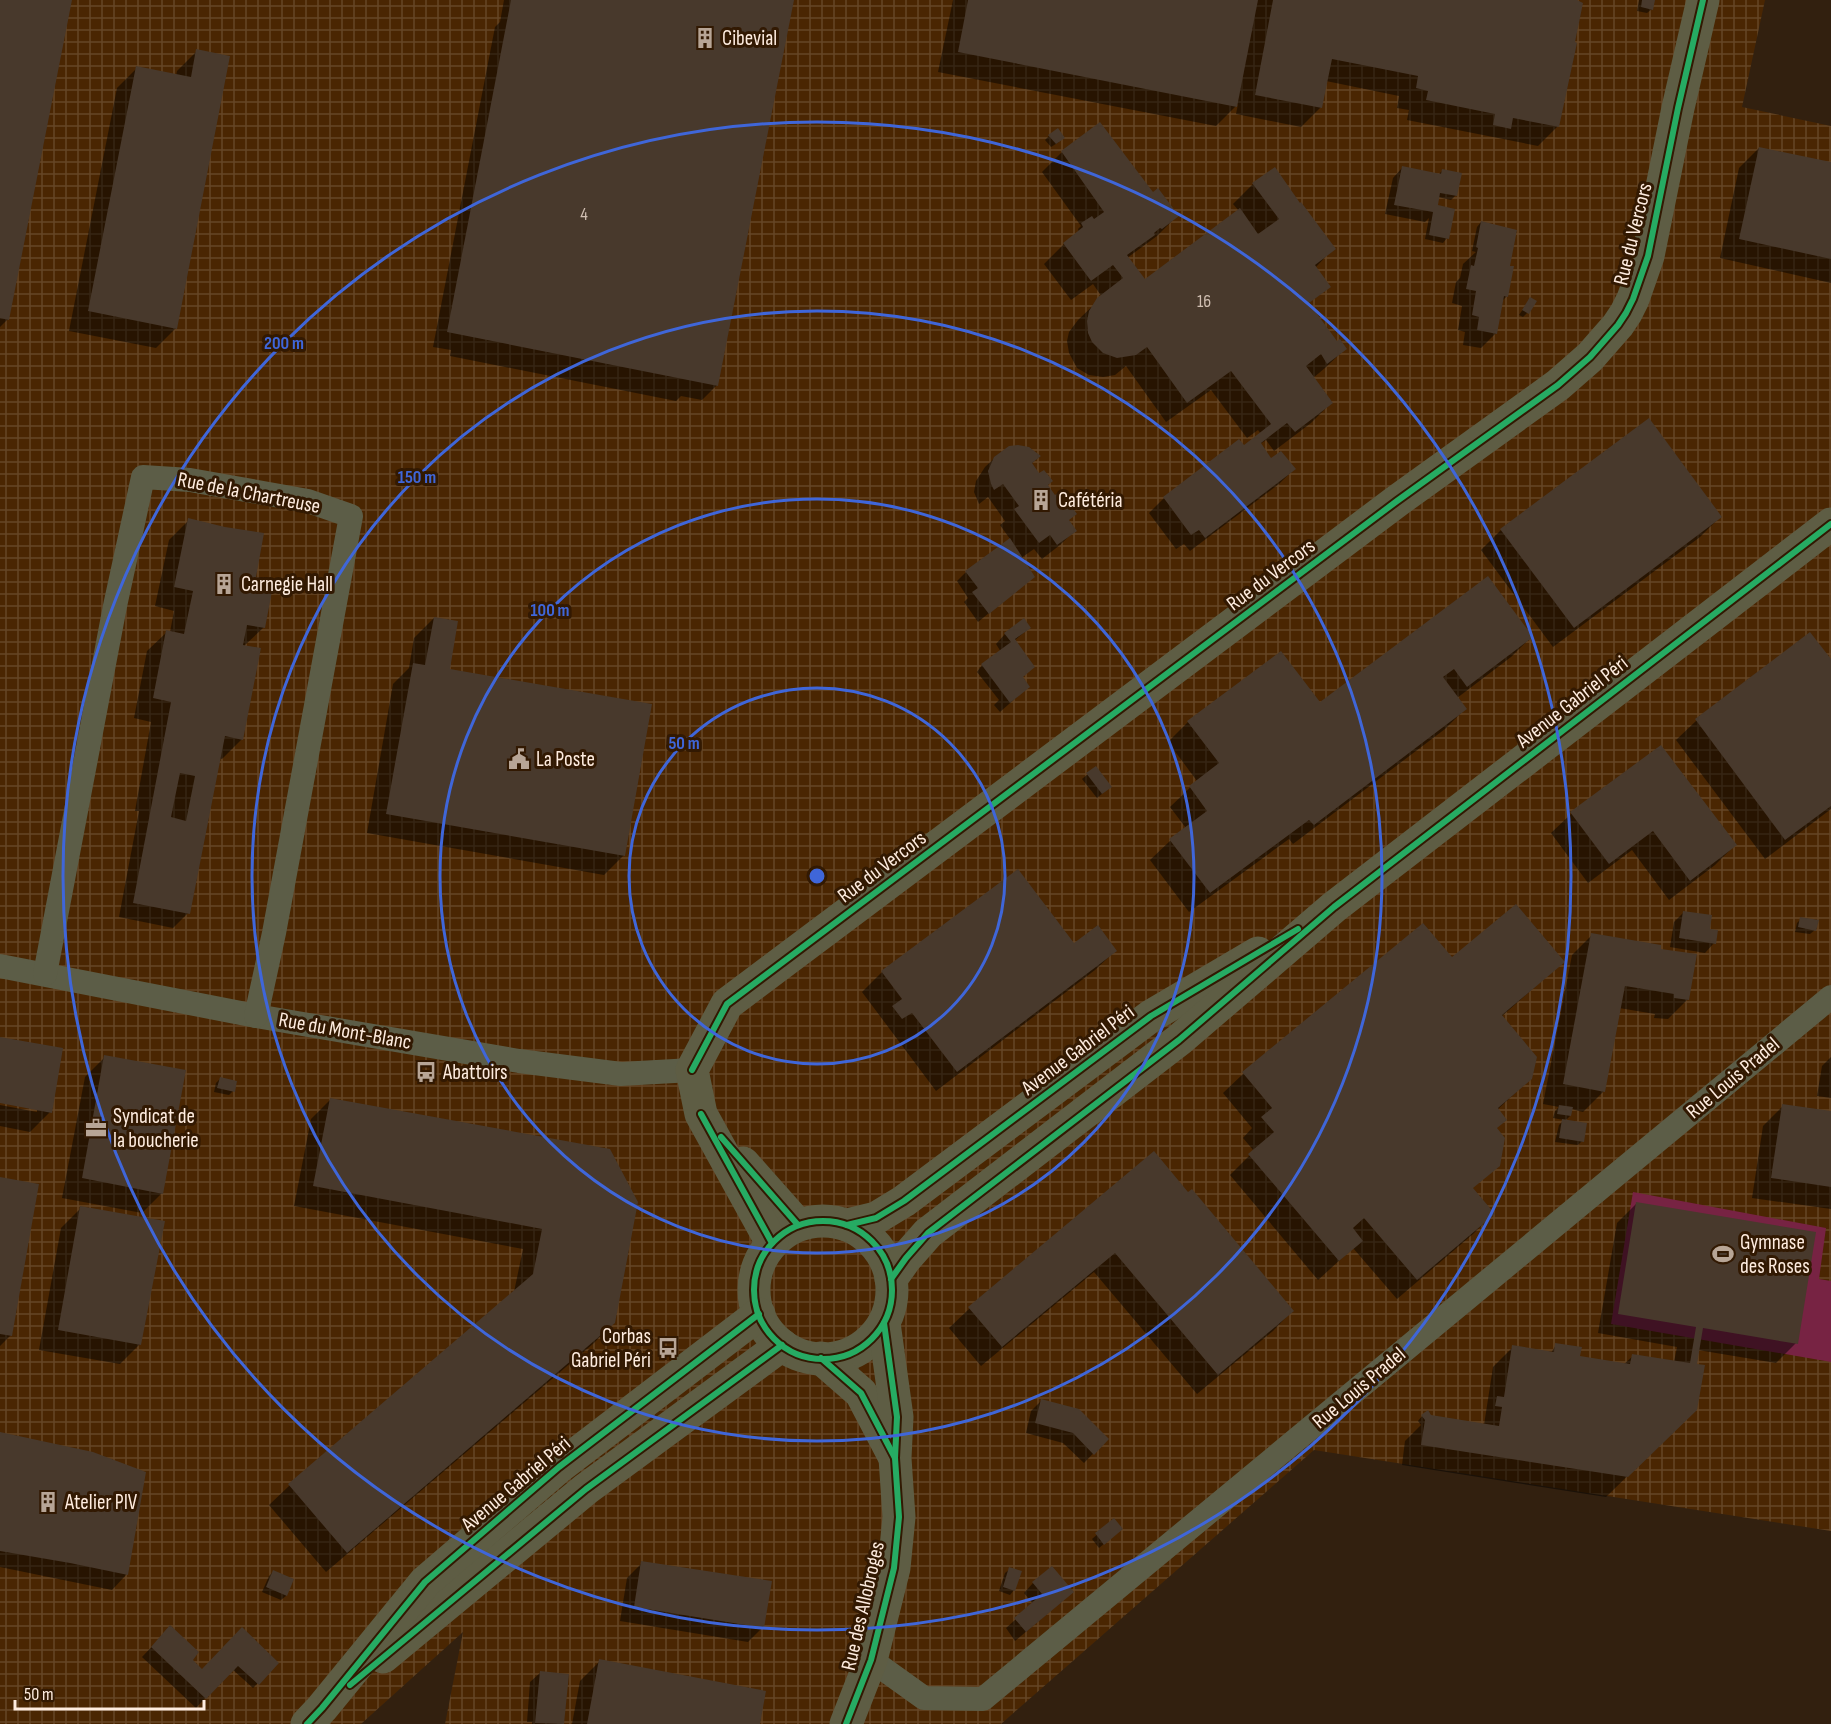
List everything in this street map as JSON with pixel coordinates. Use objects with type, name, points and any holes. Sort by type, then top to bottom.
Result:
[{"type":"main road","name":"Rue du Vercors","points":[[692,1070],[727,1004],[1368,522],[1558,385],[1590,357],[1626,313],[1648,256],[1703,0]]},
{"type":"main road","name":"Avenue Gabriel Péri","points":[[891,1279],[928,1233],[1179,1040],[1334,907],[1831,524]]},
{"type":"main road","name":"Avenue Gabriel Péri","points":[[848,1225],[876,1218],[904,1201],[1151,1016],[1334,907]]},
{"type":"main road","points":[[692,1070],[701,1114],[785,1234]]},
{"type":"main road","points":[[814,1221],[831,1221],[848,1225],[877,1246],[886,1261],[891,1279],[890,1309],[875,1335],[864,1346],[851,1353],[836,1358],[821,1359],[794,1352],[782,1345],[768,1331],[759,1314],[754,1296],[755,1277],[761,1259],[785,1234],[814,1221]]},
{"type":"main road","name":"Avenue Gabriel Péri","points":[[315,1716],[425,1582],[559,1467],[759,1314]]},
{"type":"main road","name":"Rue des Allobroges","points":[[846,1724],[871,1660],[894,1568],[899,1517],[895,1458],[897,1418],[884,1323]]},
{"type":"main road","name":"Avenue Gabriel Péri","points":[[315,1716],[586,1489],[782,1345]]},
{"type":"main road","name":"Rue des Allobroges","points":[[821,1359],[861,1394],[895,1458]]},
{"type":"street","name":"Rue de la Chartreuse","points":[[45,974],[115,606],[143,477],[190,480],[308,501],[351,516],[274,933],[256,1016]]},
{"type":"street","name":"Rue du Mont-Blanc","points":[[0,966],[256,1016],[541,1064],[621,1074],[692,1070]]},
{"type":"street","name":"Rue Louis Pradel","points":[[871,1660],[924,1698],[983,1700],[1831,997]]},
{"type":"shaded area","points":[[0,0],[1765,0],[1742,107],[1831,126],[1831,1531],[1314,1450],[1001,1724],[445,1724],[463,1632],[361,1724],[0,1724]]},
{"type":"shaded area","name":"Gymnase des Roses","points":[[1633,1192],[1826,1228],[1819,1279],[1831,1281],[1831,1362],[1611,1324]]},
{"type":"building","points":[[0,0],[72,0],[9,320],[0,318]]},
{"type":"building","points":[[511,0],[794,0],[718,386],[447,332]]},
{"type":"building","points":[[968,0],[1258,0],[1237,107],[958,52]]},
{"type":"building","points":[[1273,0],[1577,0],[1583,3],[1559,127],[1513,118],[1511,129],[1493,125],[1495,114],[1426,100],[1428,91],[1416,88],[1418,76],[1332,59],[1322,108],[1255,95]]},
{"type":"building","points":[[1642,0],[1655,0],[1653,10],[1641,7]]},
{"type":"building","points":[[196,49],[230,56],[177,329],[88,311],[136,66],[191,77]]},
{"type":"building","points":[[1100,122],[1153,192],[1158,188],[1179,216],[1162,229],[1160,228],[1154,233],[1155,235],[1127,255],[1145,279],[1240,208],[1258,234],[1279,219],[1252,183],[1275,167],[1336,249],[1315,265],[1331,287],[1309,303],[1337,341],[1340,339],[1347,349],[1327,364],[1321,354],[1306,366],[1333,403],[1295,432],[1287,423],[1261,443],[1271,458],[1281,451],[1296,469],[1205,538],[1199,530],[1191,535],[1163,497],[1239,439],[1244,445],[1271,424],[1231,371],[1187,403],[1147,347],[1136,355],[1117,358],[1103,353],[1092,342],[1088,333],[1089,311],[1097,298],[1123,278],[1113,265],[1091,281],[1063,243],[1083,227],[1081,223],[1092,216],[1094,219],[1104,212],[1061,151]]},
{"type":"building","points":[[1058,128],[1065,138],[1056,144],[1048,135]]},
{"type":"building","points":[[1759,147],[1831,162],[1831,259],[1739,239]]},
{"type":"building","points":[[1402,166],[1441,174],[1442,169],[1462,173],[1457,196],[1440,193],[1438,205],[1455,209],[1449,239],[1429,235],[1433,212],[1394,205]]},
{"type":"building","points":[[1481,221],[1517,230],[1510,266],[1514,266],[1508,297],[1504,296],[1497,334],[1477,330],[1479,317],[1472,315],[1476,291],[1466,289],[1471,265],[1474,266],[1478,248],[1476,247]]},
{"type":"building","points":[[1530,297],[1537,301],[1529,314],[1522,310]]},
{"type":"building","points":[[1649,418],[1722,517],[1574,628],[1500,529]]},
{"type":"building","name":"Cafétéria","points":[[1009,446],[1029,447],[1041,456],[1032,463],[1039,473],[1044,470],[1053,481],[1048,485],[1055,495],[1061,491],[1077,514],[1069,520],[1077,531],[1057,545],[1050,535],[1039,543],[1014,509],[1019,506],[1003,484],[994,490],[991,484],[988,471],[994,457]]},
{"type":"building","points":[[188,518],[264,533],[256,577],[274,581],[265,628],[247,625],[243,645],[261,648],[243,740],[225,736],[190,914],[133,903],[171,702],[153,698],[166,630],[184,634],[193,591],[174,587]],"holes":[[[180,773],[195,776],[186,821],[171,817]]]},
{"type":"building","points":[[1010,538],[1035,577],[989,614],[972,592],[978,588],[965,571]]},
{"type":"building","points":[[1488,576],[1533,637],[1467,687],[1454,669],[1443,677],[1467,709],[1314,825],[1309,820],[1210,893],[1169,839],[1207,811],[1189,786],[1219,763],[1187,721],[1281,651],[1320,702]]},
{"type":"building","name":"La Poste","points":[[434,617],[458,621],[450,669],[652,704],[625,856],[386,814],[413,663],[425,665]]},
{"type":"building","points":[[1024,618],[1031,628],[1015,639],[1035,667],[1023,677],[1030,687],[1010,703],[981,664],[1011,642],[1004,633]]},
{"type":"building","points":[[1810,632],[1831,659],[1831,806],[1785,840],[1695,719]]},
{"type":"building","points":[[1661,745],[1737,845],[1690,881],[1653,831],[1609,864],[1570,812]]},
{"type":"building","points":[[1096,766],[1112,787],[1102,794],[1086,773]]},
{"type":"building","points":[[1018,869],[1074,943],[1098,925],[1117,951],[957,1072],[912,1013],[902,1019],[892,1006],[902,999],[881,971]]},
{"type":"building","points":[[1516,904],[1565,962],[1502,1015],[1537,1057],[1532,1079],[1498,1108],[1507,1120],[1497,1128],[1505,1138],[1500,1166],[1473,1188],[1495,1214],[1417,1280],[1364,1218],[1353,1228],[1363,1241],[1339,1261],[1248,1154],[1274,1132],[1261,1117],[1272,1108],[1242,1072],[1423,923],[1452,957]]},
{"type":"building","points":[[1683,911],[1712,915],[1710,929],[1718,930],[1716,944],[1679,938]]},
{"type":"building","points":[[1800,917],[1819,920],[1816,931],[1798,927]]},
{"type":"building","points":[[1591,933],[1661,945],[1661,949],[1697,954],[1689,1000],[1674,998],[1674,994],[1625,986],[1605,1092],[1563,1084]]},
{"type":"building","points":[[0,1037],[63,1048],[52,1113],[0,1103]]},
{"type":"building","points":[[104,1055],[186,1070],[163,1194],[82,1178]]},
{"type":"building","points":[[220,1077],[237,1081],[235,1092],[217,1088]]},
{"type":"building","points":[[330,1098],[610,1149],[638,1202],[615,1323],[347,1553],[288,1484],[533,1274],[542,1229],[313,1186]]},
{"type":"building","points":[[1782,1104],[1831,1111],[1831,1187],[1771,1178]]},
{"type":"building","points":[[1559,1105],[1573,1107],[1571,1116],[1557,1114]]},
{"type":"building","points":[[1562,1119],[1587,1123],[1584,1142],[1559,1138]]},
{"type":"building","points":[[1154,1151],[1188,1192],[1192,1189],[1294,1311],[1218,1375],[1115,1253],[1002,1347],[968,1307]]},
{"type":"building","points":[[0,1177],[39,1184],[12,1336],[0,1334]]},
{"type":"building","points":[[1636,1202],[1816,1232],[1798,1344],[1703,1328],[1697,1364],[1705,1365],[1697,1410],[1628,1477],[1421,1445],[1425,1420],[1421,1415],[1428,1410],[1431,1415],[1499,1426],[1502,1407],[1495,1406],[1497,1396],[1504,1397],[1512,1345],[1554,1352],[1555,1343],[1582,1347],[1580,1356],[1630,1364],[1632,1354],[1690,1363],[1696,1327],[1618,1314]]},
{"type":"building","points":[[80,1206],[165,1221],[141,1345],[58,1330]]},
{"type":"building","points":[[1041,1399],[1079,1409],[1109,1439],[1094,1455],[1073,1433],[1035,1423]]},
{"type":"building","points":[[0,1432],[93,1452],[146,1472],[128,1575],[0,1551]]},
{"type":"building","points":[[1114,1518],[1123,1529],[1104,1545],[1095,1533]]},
{"type":"building","points":[[641,1561],[772,1581],[764,1628],[634,1607]]},
{"type":"building","points":[[1052,1566],[1074,1592],[1026,1632],[1014,1618],[1042,1594],[1032,1582]]},
{"type":"building","points":[[1009,1567],[1022,1571],[1015,1591],[1003,1587]]},
{"type":"building","points":[[273,1570],[294,1579],[287,1596],[266,1587]]},
{"type":"building","points":[[170,1625],[199,1652],[193,1660],[202,1669],[242,1627],[279,1663],[259,1685],[238,1666],[206,1699],[151,1647]]},
{"type":"building","points":[[599,1659],[766,1691],[760,1724],[587,1724]]},
{"type":"building","points":[[540,1671],[569,1674],[564,1724],[535,1723]]},
{"type":"cycle path","points":[[692,1070],[727,1004],[1397,501],[1558,385],[1590,357],[1626,313],[1648,256],[1703,0]]},
{"type":"cycle path","points":[[891,1279],[928,1233],[1179,1040],[1334,907],[1831,524]]},
{"type":"cycle path","points":[[847,1225],[876,1218],[904,1201],[1151,1016],[1298,929]]},
{"type":"cycle path","points":[[701,1114],[772,1243]]},
{"type":"cycle path","points":[[721,1137],[798,1225]]},
{"type":"cycle path","points":[[823,1221],[849,1227],[872,1241],[886,1264],[892,1290],[886,1316],[872,1339],[849,1353],[823,1359],[797,1353],[774,1339],[760,1316],[754,1290],[760,1264],[774,1241],[797,1227],[823,1221]]},
{"type":"cycle path","points":[[307,1724],[425,1582],[559,1467],[759,1314]]},
{"type":"cycle path","points":[[846,1724],[871,1660],[894,1568],[899,1517],[895,1458],[897,1417],[884,1323]]},
{"type":"cycle path","points":[[350,1685],[586,1489],[782,1345]]},
{"type":"cycle path","points":[[821,1358],[861,1393],[895,1458]]},
{"type":"place","name":"Cibevial","points":[[705,38]]},
{"type":"place","name":"Cafétéria","points":[[1041,500]]},
{"type":"place","name":"Carnegie Hall","points":[[224,584]]},
{"type":"place","name":"La Poste","points":[[519,759]]},
{"type":"place","name":"Abattoirs","points":[[426,1072]]},
{"type":"place","name":"Syndicat de la boucherie","points":[[96,1128]]},
{"type":"place","name":"Gymnase des Roses","points":[[1723,1254]]},
{"type":"place","name":"Corbas Gabriel Péri","points":[[668,1348]]},
{"type":"place","name":"Atelier PIV","points":[[48,1502]]}]
